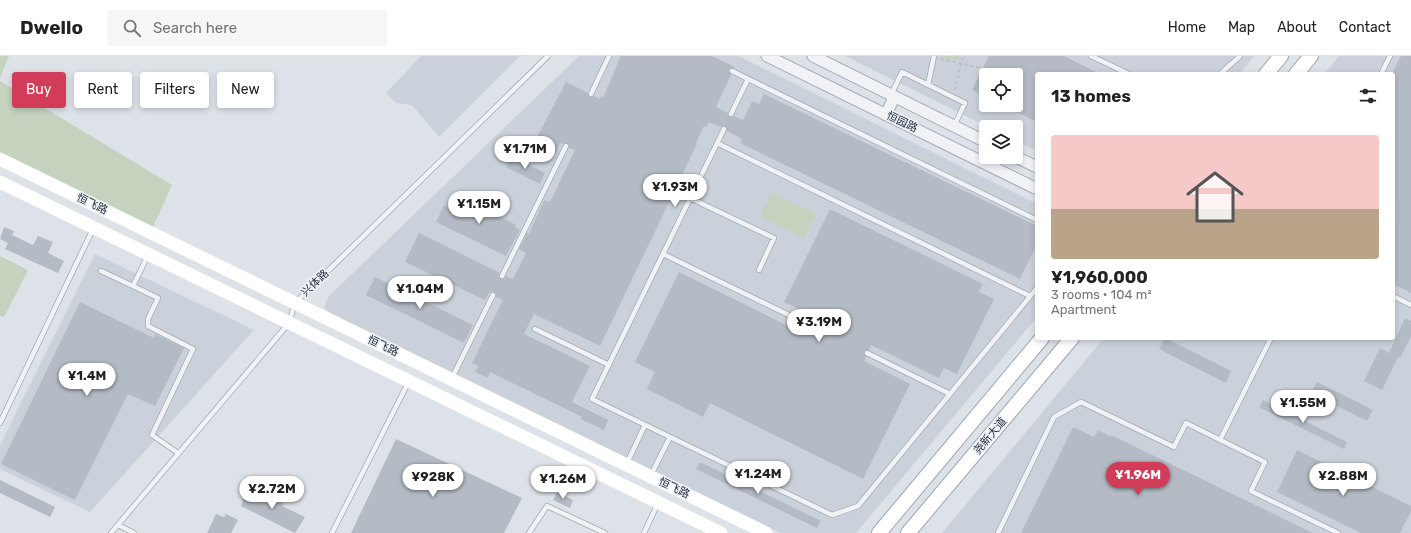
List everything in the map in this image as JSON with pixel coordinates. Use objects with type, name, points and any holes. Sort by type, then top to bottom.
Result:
[{"type":"main road","points":[[1268,72],[1281,56]]},
{"type":"main road","points":[[1298,72],[1311,56]]},
{"type":"main road","name":"恒飞路","points":[[0,159],[766,533]]},
{"type":"main road","name":"恒飞路","points":[[0,182],[721,533]]},
{"type":"main road","name":"尧新大道","points":[[879,533],[1040,340]]},
{"type":"main road","name":"尧新大道","points":[[908,533],[1070,340]]},
{"type":"street","name":"恒园路","points":[[767,56],[1035,188]]},
{"type":"street","name":"恒园路","points":[[813,56],[979,138]]},
{"type":"street","points":[[886,115],[893,96]]},
{"type":"street","points":[[1023,160],[1035,166]]},
{"type":"lane","name":"兴体路","points":[[111,533],[289,323],[295,302],[548,56]]},
{"type":"lane","points":[[591,94],[609,56]]},
{"type":"lane","points":[[928,85],[934,56]]},
{"type":"lane","points":[[1091,56],[1125,72]]},
{"type":"lane","points":[[1222,72],[1240,56]]},
{"type":"lane","points":[[1382,72],[1390,56]]},
{"type":"lane","points":[[732,71],[1035,219]]},
{"type":"lane","points":[[893,96],[902,72],[965,103],[954,126]]},
{"type":"lane","points":[[731,114],[748,79]]},
{"type":"lane","points":[[724,129],[592,399],[832,515],[858,506],[1035,290]]},
{"type":"lane","points":[[717,143],[1030,296]]},
{"type":"lane","points":[[502,276],[566,146]]},
{"type":"lane","points":[[690,198],[774,238],[759,270]]},
{"type":"lane","points":[[0,423],[93,228]]},
{"type":"lane","points":[[663,254],[792,317]]},
{"type":"lane","points":[[133,286],[148,255]]},
{"type":"lane","points":[[101,271],[158,298],[148,319],[148,326],[193,349],[152,435],[178,453]]},
{"type":"lane","points":[[452,379],[493,295]]},
{"type":"lane","points":[[1395,297],[1411,305]]},
{"type":"lane","points":[[535,329],[609,365]]},
{"type":"lane","points":[[1220,440],[1270,340]]},
{"type":"lane","points":[[867,353],[950,394]]},
{"type":"lane","points":[[332,533],[409,381]]},
{"type":"lane","points":[[998,533],[1054,417],[1081,402],[1174,447],[1186,423],[1265,462],[1250,491],[1338,533]]},
{"type":"lane","points":[[626,464],[645,425]]},
{"type":"lane","points":[[650,476],[670,437]]},
{"type":"lane","points":[[644,533],[658,502]]},
{"type":"lane","points":[[529,533],[547,506],[605,533]]},
{"type":"lane","points":[[118,525],[134,533]]},
{"type":"path","points":[[954,98],[963,56]]},
{"type":"path","points":[[940,59],[980,68]]},
{"type":"shaded area","points":[[421,56],[520,56],[439,137],[412,105],[396,103],[386,93]]},
{"type":"shaded area","points":[[579,56],[739,56],[1035,203],[1035,319],[856,533],[781,533],[331,315],[324,307],[329,296]]},
{"type":"shaded area","points":[[845,56],[1254,56],[1242,72],[1035,72],[1035,150],[1023,144],[1023,120],[979,120],[979,123]]},
{"type":"shaded area","points":[[1339,56],[1411,56],[1411,533],[942,533],[1102,340],[1395,340],[1395,72],[1326,72]]},
{"type":"shaded area","points":[[95,254],[254,330],[90,512],[0,469],[0,445]]},
{"type":"green space","points":[[0,56],[9,56],[0,78]]},
{"type":"green space","points":[[941,56],[960,56],[959,61],[941,58]]},
{"type":"green space","points":[[0,81],[12,88],[12,108],[45,108],[172,185],[153,227],[0,152]]},
{"type":"green space","points":[[772,192],[816,214],[804,238],[760,217]]},
{"type":"green space","points":[[0,256],[28,270],[4,317],[0,316]]},
{"type":"building","points":[[621,56],[712,56],[735,67],[729,70],[731,75],[716,107],[728,113],[729,117],[734,116],[743,120],[752,101],[759,104],[764,94],[1035,225],[1035,248],[1020,279],[740,143],[742,139],[727,131],[726,126],[721,127],[709,122],[706,127],[704,126],[696,143],[697,144],[600,346],[534,314],[524,334],[590,366],[572,402],[608,420],[604,430],[581,419],[582,417],[490,372],[488,378],[475,372],[478,366],[472,363],[503,300],[496,297],[496,293],[493,291],[489,293],[485,300],[405,262],[419,233],[500,273],[498,277],[501,279],[504,279],[506,276],[513,279],[526,253],[519,249],[527,233],[529,234],[544,200],[550,202],[575,150],[569,148],[569,144],[566,142],[563,144],[560,143],[556,153],[534,143],[566,82],[588,93],[590,98],[594,96],[600,99],[601,96],[603,98]]},
{"type":"building","points":[[989,56],[1064,56],[1096,72],[1035,72],[1035,121],[1016,112],[1023,112],[1023,68],[983,68]]},
{"type":"building","points":[[1401,56],[1411,56],[1411,293],[1395,285],[1395,72],[1393,72]]},
{"type":"building","points":[[979,76],[979,94],[972,90]]},
{"type":"building","points":[[511,155],[545,173],[540,184],[506,167]]},
{"type":"building","points":[[455,198],[461,201],[462,198],[516,225],[515,227],[520,230],[506,256],[436,222],[444,205],[450,208]]},
{"type":"building","points":[[830,209],[983,284],[979,292],[994,299],[957,374],[944,368],[939,378],[871,345],[869,350],[864,351],[866,357],[864,361],[910,384],[863,479],[710,403],[703,417],[647,389],[655,372],[635,362],[679,272],[788,326],[791,320],[796,319],[794,313],[797,308],[784,302]]},
{"type":"building","points":[[4,227],[14,231],[12,235],[33,245],[38,236],[53,242],[48,253],[64,261],[58,273],[5,249],[8,243],[0,239]]},
{"type":"building","points":[[375,277],[473,325],[464,343],[366,295]]},
{"type":"building","points":[[80,302],[154,338],[155,334],[184,348],[155,406],[128,394],[75,500],[1,464]]},
{"type":"building","points":[[1405,318],[1411,321],[1411,336],[1400,358],[1398,357],[1382,390],[1364,381],[1380,348],[1389,353]]},
{"type":"building","points":[[1164,340],[1169,340],[1231,371],[1226,383],[1159,349]]},
{"type":"building","points":[[1317,382],[1373,410],[1367,421],[1311,393]]},
{"type":"building","points":[[1263,400],[1347,442],[1344,449],[1259,407]]},
{"type":"building","points":[[1073,427],[1094,437],[1098,430],[1111,437],[1111,435],[1313,533],[1021,533]]},
{"type":"building","points":[[396,439],[522,498],[504,533],[351,533]]},
{"type":"building","points":[[1297,450],[1411,506],[1411,511],[1400,533],[1361,533],[1277,492]]},
{"type":"building","points":[[700,462],[821,521],[817,528],[696,469]]},
{"type":"building","points":[[0,480],[55,507],[50,517],[0,493]]},
{"type":"building","points":[[248,487],[270,499],[271,497],[284,504],[282,506],[305,517],[295,533],[241,506]]},
{"type":"building","points":[[557,492],[573,500],[570,508],[553,500]]},
{"type":"building","points":[[216,514],[224,517],[226,514],[238,520],[231,533],[207,533]]}]
